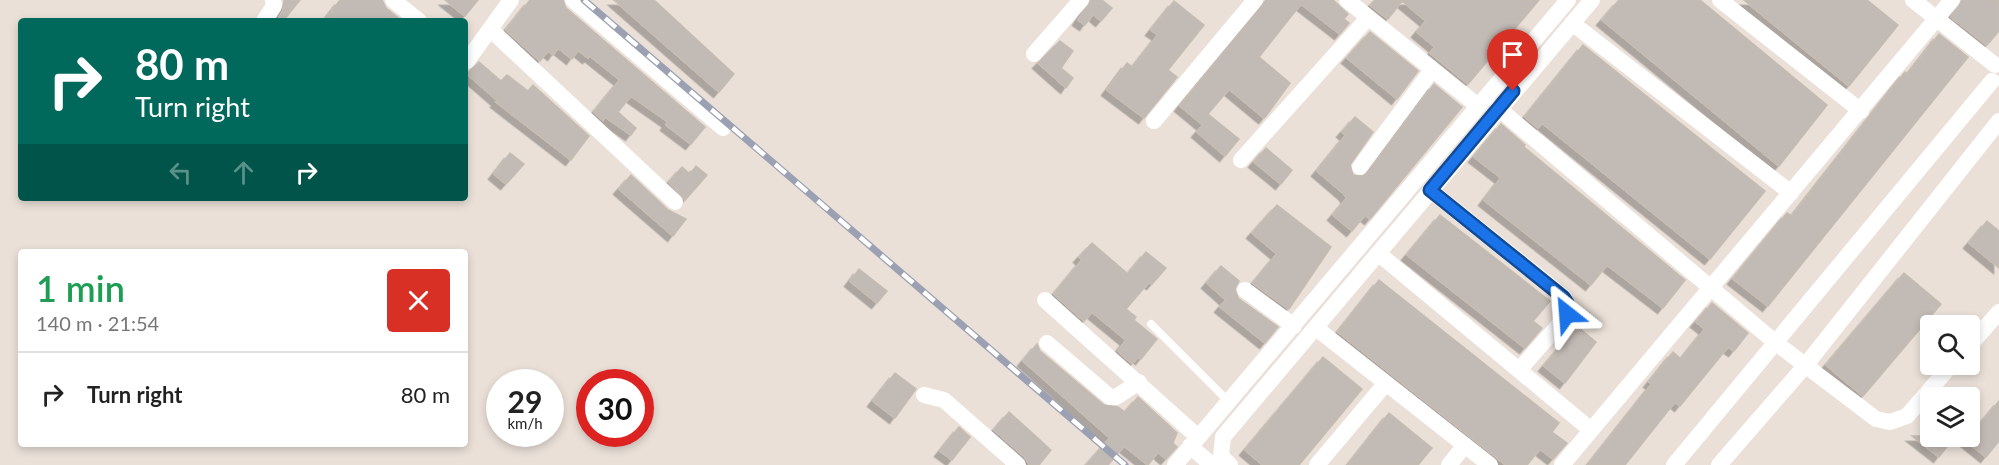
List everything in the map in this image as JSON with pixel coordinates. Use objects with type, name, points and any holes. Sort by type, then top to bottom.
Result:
[{"type":"street","points":[[266,18],[274,6],[273,0]]},
{"type":"street","points":[[393,0],[415,18]]},
{"type":"street","points":[[468,58],[511,0]]},
{"type":"street","points":[[573,0],[723,128]]},
{"type":"street","points":[[1034,54],[1080,0]]},
{"type":"street","points":[[1154,121],[1255,0]]},
{"type":"street","points":[[1347,0],[1478,106]]},
{"type":"street","points":[[1175,465],[1568,0]]},
{"type":"street","points":[[1230,465],[1221,456],[1223,437],[1498,108],[1592,0]]},
{"type":"street","points":[[1720,0],[1861,111]]},
{"type":"street","points":[[1674,465],[1996,75],[1936,18],[1913,0]]},
{"type":"street","points":[[1562,465],[1952,0]]},
{"type":"street","points":[[1241,159],[1368,18]]},
{"type":"street","points":[[1572,23],[1791,194]]},
{"type":"street","points":[[490,29],[675,202]]},
{"type":"street","points":[[1360,167],[1432,70]]},
{"type":"street","points":[[1498,108],[1776,343],[1876,419],[1890,422],[1907,416],[1942,375]]},
{"type":"street","points":[[1719,465],[1805,366],[1999,121]]},
{"type":"street","points":[[1430,190],[1563,297],[1567,303],[1568,309],[1564,319],[1519,370]]},
{"type":"street","points":[[1378,253],[1591,430]]},
{"type":"street","points":[[1245,290],[1294,326]]},
{"type":"street","points":[[1045,300],[1139,382],[1212,465]]},
{"type":"street","points":[[1980,334],[1999,312]]},
{"type":"street","points":[[1316,328],[1490,465]]},
{"type":"street","points":[[1047,343],[1110,398],[1116,397],[1139,382]]},
{"type":"street","points":[[1317,465],[1386,383]]},
{"type":"street","points":[[924,395],[944,400],[1018,465]]},
{"type":"street","points":[[1449,465],[1465,445]]},
{"type":"lane","points":[[1151,324],[1228,401]]},
{"type":"building","points":[[284,0],[300,0],[285,18],[279,18],[283,11]]},
{"type":"building","points":[[340,0],[382,0],[386,8],[398,18],[326,18]]},
{"type":"building","points":[[445,0],[478,0],[465,16]]},
{"type":"building","points":[[530,0],[563,0],[566,8],[705,127],[691,144],[666,125],[668,122],[631,96],[618,112],[636,128],[631,135],[605,117],[603,120],[594,112],[620,80],[590,56],[588,58],[578,50],[572,59],[558,48],[553,55],[548,51],[540,61],[506,30]]},
{"type":"building","points":[[614,0],[654,0],[734,74],[719,92]]},
{"type":"building","points":[[1091,0],[1102,0],[1112,8],[1101,21],[1093,14],[1085,25],[1078,20]]},
{"type":"building","points":[[1266,0],[1333,0],[1348,14],[1344,19],[1349,23],[1340,34],[1301,4],[1259,57],[1290,83],[1266,116],[1264,118],[1229,89],[1208,114],[1239,139],[1225,156],[1197,132],[1203,125],[1180,106]]},
{"type":"building","points":[[1375,0],[1539,0],[1468,84],[1430,53],[1435,47],[1417,32],[1426,21],[1402,1],[1388,19],[1370,5]]},
{"type":"building","points":[[1619,0],[1700,0],[1827,105],[1779,166],[1602,20]]},
{"type":"building","points":[[1744,0],[1867,0],[1898,25],[1849,86]]},
{"type":"building","points":[[1962,0],[1999,0],[1999,31],[1987,45],[1951,17]]},
{"type":"building","points":[[1174,1],[1204,25],[1168,70],[1177,77],[1144,118],[1107,90],[1127,63],[1133,67],[1158,35],[1151,30]]},
{"type":"building","points":[[1370,32],[1418,71],[1397,99],[1347,58]]},
{"type":"building","points":[[1939,34],[1968,57],[1768,306],[1733,279],[1787,213],[1792,216],[1905,72],[1908,74]]},
{"type":"building","points":[[1060,41],[1073,51],[1061,68],[1073,78],[1066,88],[1038,63]]},
{"type":"building","points":[[1583,45],[1765,191],[1710,259],[1542,123],[1538,128],[1525,117]]},
{"type":"building","points":[[479,62],[501,81],[507,75],[528,91],[533,85],[589,136],[571,160],[496,102],[498,101],[468,73]]},
{"type":"building","points":[[1434,84],[1462,107],[1370,219],[1365,215],[1352,231],[1333,215],[1347,198],[1317,171],[1346,135],[1342,132],[1355,117],[1373,132],[1350,165],[1353,175],[1365,176]]},
{"type":"building","points":[[1501,124],[1525,145],[1524,147],[1685,280],[1663,308],[1607,265],[1591,285],[1484,200],[1501,178],[1474,157]]},
{"type":"building","points":[[1266,148],[1292,170],[1281,184],[1254,162]]},
{"type":"building","points":[[510,153],[524,164],[506,184],[494,174]]},
{"type":"building","points":[[696,166],[707,175],[685,200],[669,182],[682,167],[690,174]]},
{"type":"building","points":[[631,175],[668,210],[686,219],[673,236],[619,189]]},
{"type":"building","points":[[1277,205],[1331,247],[1289,309],[1253,283],[1277,254],[1252,233]]},
{"type":"building","points":[[1440,215],[1550,301],[1533,321],[1542,328],[1525,348],[1407,255]]},
{"type":"building","points":[[1987,221],[1999,231],[1999,268],[1969,243]]},
{"type":"building","points":[[1092,243],[1128,274],[1146,252],[1166,268],[1152,284],[1149,282],[1126,309],[1136,317],[1134,320],[1157,339],[1141,359],[1138,357],[1132,364],[1118,351],[1126,340],[1092,312],[1084,321],[1054,294],[1082,260],[1079,257]]},
{"type":"building","points":[[1221,266],[1239,281],[1235,289],[1238,298],[1278,327],[1265,343],[1220,307],[1226,300],[1207,283]]},
{"type":"building","points":[[859,269],[887,291],[877,303],[850,281]]},
{"type":"building","points":[[1904,273],[1941,304],[1932,315],[1920,315],[1920,329],[1863,396],[1826,365]]},
{"type":"building","points":[[1379,280],[1559,423],[1552,432],[1567,443],[1553,459],[1540,449],[1527,465],[1506,465],[1338,332]]},
{"type":"building","points":[[1712,303],[1748,333],[1734,351],[1728,347],[1680,406],[1675,402],[1625,465],[1588,465],[1652,384],[1649,382],[1673,352],[1681,359],[1705,329],[1696,322]]},
{"type":"building","points":[[1577,326],[1596,342],[1565,383],[1544,366]]},
{"type":"building","points":[[1037,344],[1040,351],[1104,405],[1118,407],[1125,412],[1138,397],[1177,433],[1173,443],[1177,447],[1166,459],[1158,452],[1148,465],[1124,446],[1108,465],[1086,465],[1110,438],[1023,361]]},
{"type":"building","points":[[1323,357],[1362,389],[1299,465],[1263,465],[1245,450]]},
{"type":"building","points":[[895,373],[916,389],[895,418],[873,401]]},
{"type":"building","points":[[1999,401],[1999,441],[1986,457],[1974,447],[1980,447],[1980,424]]},
{"type":"building","points":[[1009,412],[1051,450],[1039,465],[1030,465],[1025,457],[994,430]]},
{"type":"building","points":[[1389,413],[1432,448],[1418,465],[1348,465]]},
{"type":"building","points":[[959,427],[970,437],[952,460],[940,451]]},
{"type":"building","points":[[1912,436],[1920,436],[1920,442]]},
{"type":"building","points":[[1926,447],[1947,447],[1939,457]]},
{"type":"railway","points":[[584,0],[1125,465]]},
{"type":"route","points":[[1513,91],[1430,190],[1563,297],[1567,303],[1567,314]]}]
